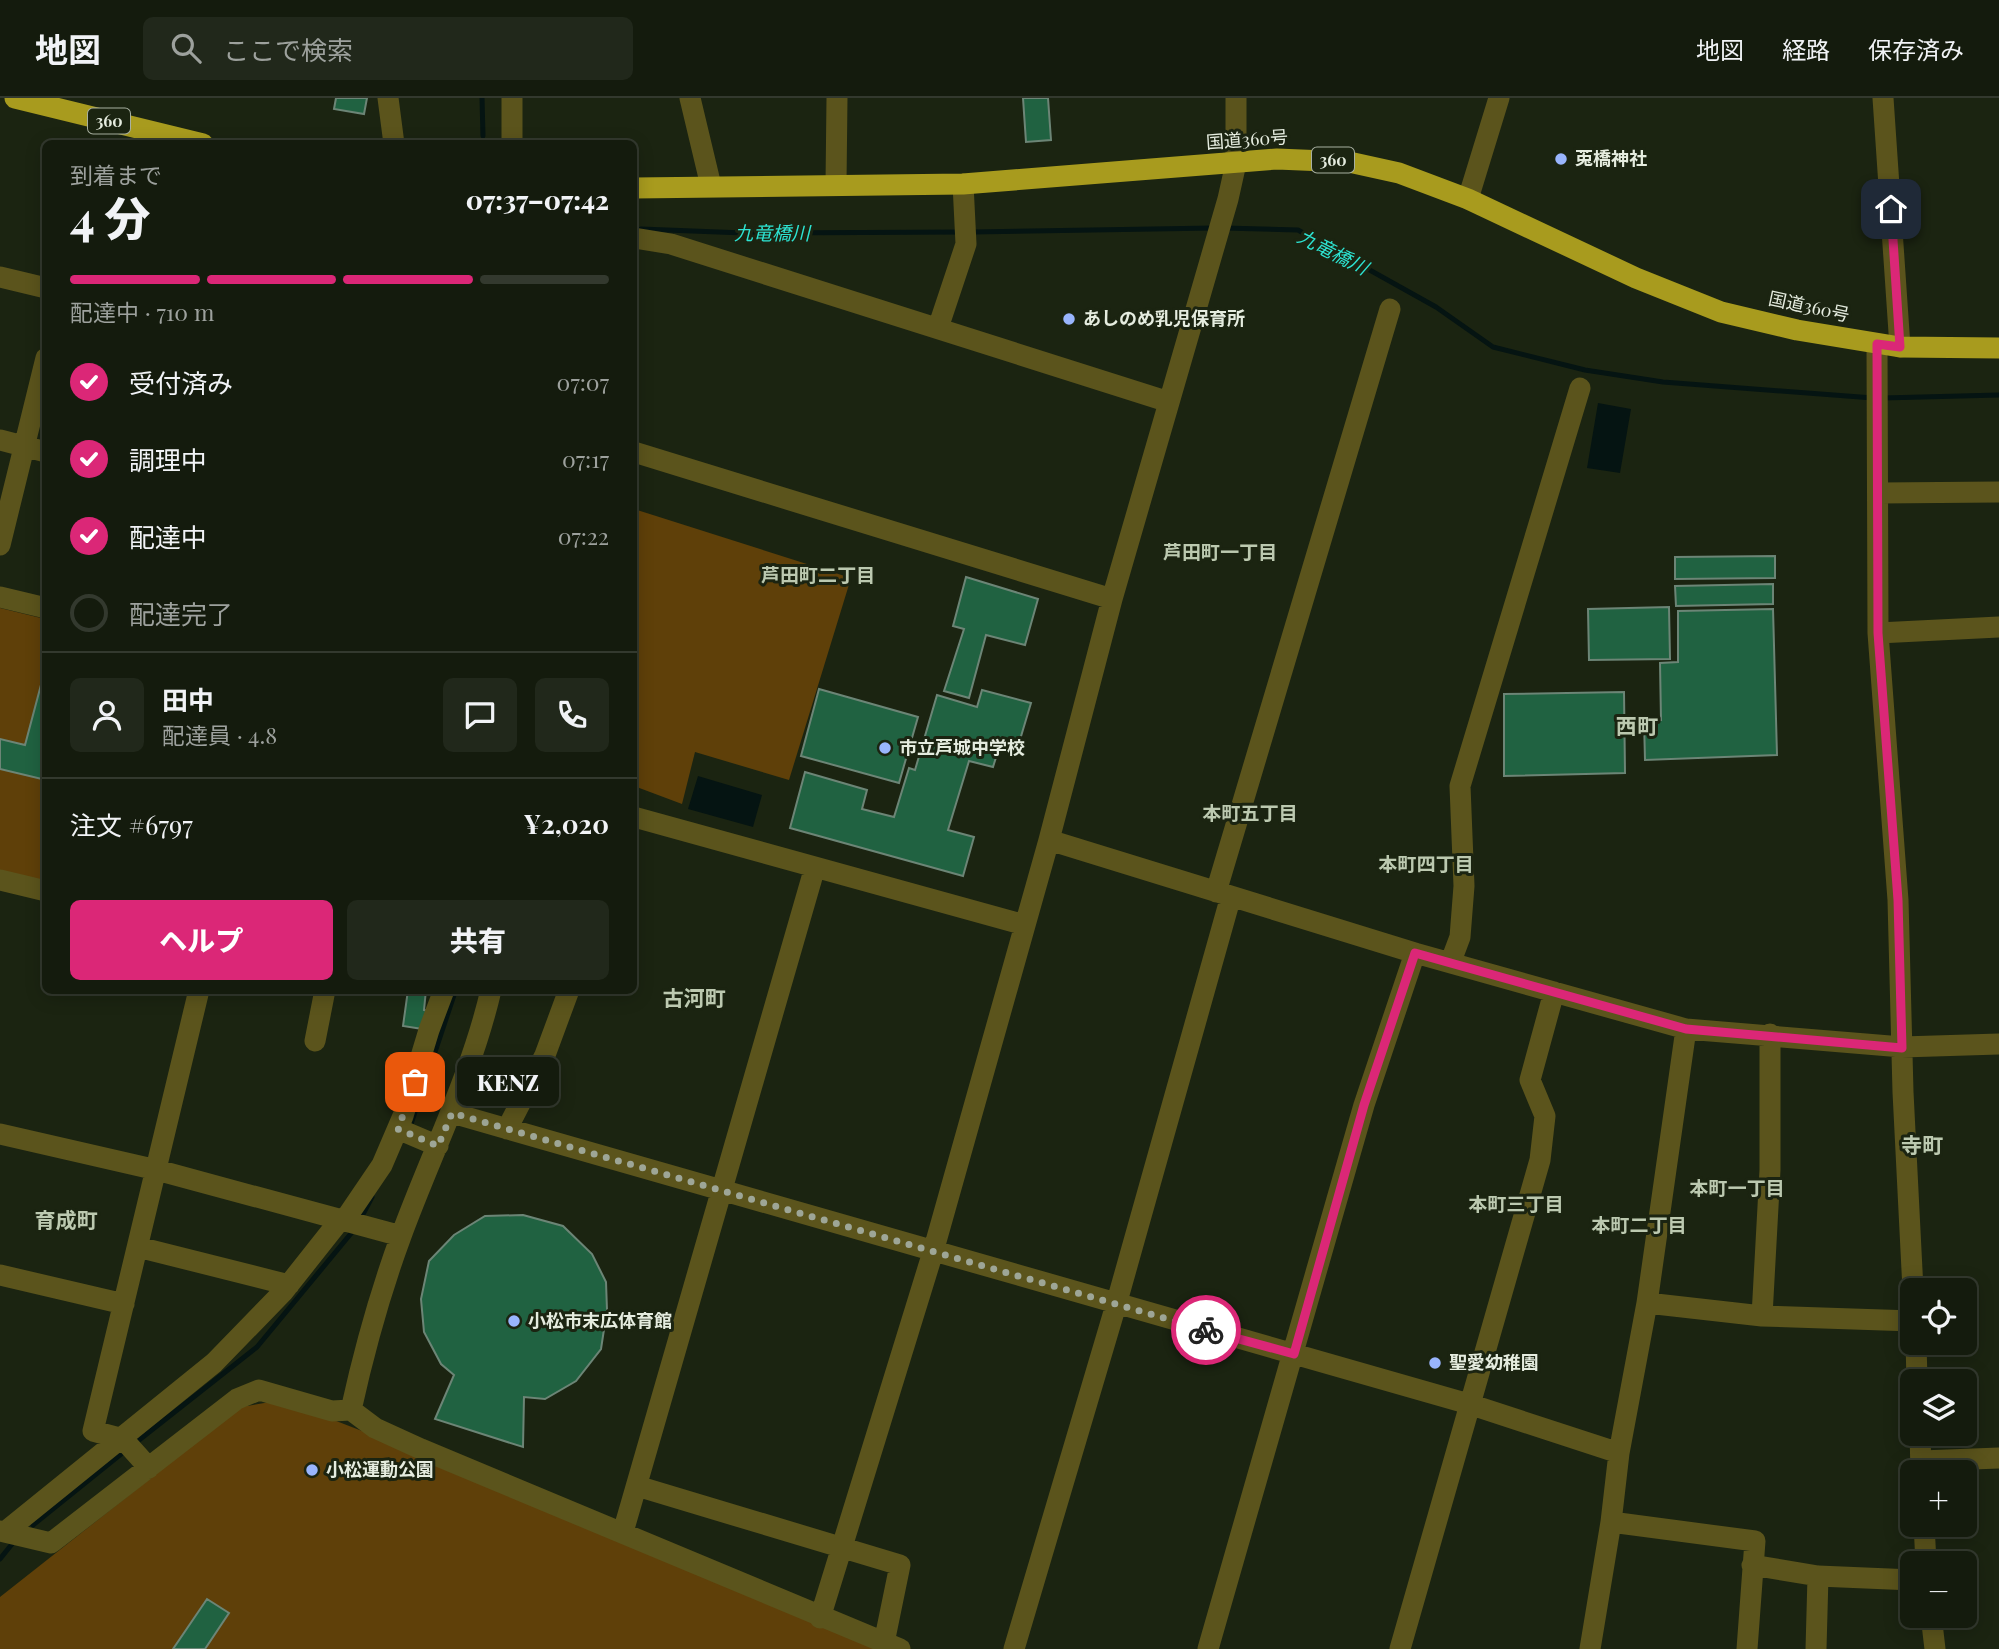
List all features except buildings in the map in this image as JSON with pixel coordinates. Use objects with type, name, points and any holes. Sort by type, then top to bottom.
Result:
[{"type":"highway","name":"360","points":[[15,98],[187,140]]},
{"type":"highway","name":"国道360号","points":[[637,188],[963,184],[1277,159],[1349,162],[1399,173],[1468,199],[1636,278],[1721,312],[1797,330],[1900,347],[1999,348]]},
{"type":"street","points":[[388,98],[393,140]]},
{"type":"street","points":[[512,98],[512,140]]},
{"type":"street","points":[[690,98],[711,186]]},
{"type":"street","points":[[836,184],[837,98]]},
{"type":"street","points":[[820,1618],[933,1252],[1049,840],[1112,599],[1223,215],[1236,163],[1236,98]]},
{"type":"street","points":[[1468,199],[1499,98]]},
{"type":"street","points":[[1883,98],[1900,347]]},
{"type":"street","points":[[938,328],[966,244],[963,184]]},
{"type":"street","points":[[637,238],[671,244],[1169,402]]},
{"type":"street","points":[[0,277],[42,287]]},
{"type":"street","points":[[1014,1649],[1116,1305],[1224,894],[1390,309]]},
{"type":"street","points":[[1877,344],[1880,493],[1878,633],[1898,900],[1912,1278]]},
{"type":"street","points":[[0,545],[42,374]]},
{"type":"street","points":[[1451,961],[1460,937],[1464,886],[1460,786],[1580,388]]},
{"type":"street","points":[[0,440],[42,451]]},
{"type":"street","points":[[637,453],[1112,599]]},
{"type":"street","points":[[1880,493],[1999,492]]},
{"type":"street","points":[[0,597],[42,607]]},
{"type":"street","points":[[1878,633],[1999,628]]},
{"type":"street","points":[[637,818],[1024,925]]},
{"type":"street","points":[[1049,840],[1415,953],[1686,1029],[1770,1034],[1902,1048],[1999,1044]]},
{"type":"street","points":[[623,1532],[815,867]]},
{"type":"street","points":[[0,880],[42,890]]},
{"type":"street","points":[[1208,1649],[1364,1105],[1415,953]]},
{"type":"street","points":[[1400,1649],[1539,1160],[1545,1116],[1530,1080],[1554,992]]},
{"type":"street","points":[[133,1451],[93,1431],[199,994]]},
{"type":"street","points":[[315,1041],[324,994]]},
{"type":"street","points":[[2,1532],[51,1543],[214,1363],[289,1285],[342,1220],[405,1132],[443,994]]},
{"type":"street","points":[[351,1410],[365,1349],[401,1236],[452,1113],[485,994]]},
{"type":"street","points":[[507,1129],[545,1055],[568,994]]},
{"type":"street","points":[[1590,1649],[1611,1522],[1619,1453],[1647,1303],[1686,1029]]},
{"type":"street","points":[[1762,1316],[1770,1170],[1770,1034]]},
{"type":"street","points":[[452,1113],[1469,1404],[1619,1453]]},
{"type":"street","points":[[405,1132],[438,1146]]},
{"type":"street","points":[[0,1134],[157,1170],[401,1236]]},
{"type":"street","points":[[138,1247],[289,1285]]},
{"type":"street","points":[[0,1275],[124,1304]]},
{"type":"street","points":[[1647,1303],[1762,1316],[1900,1321]]},
{"type":"street","points":[[2,1532],[133,1451],[258,1390],[332,1411],[351,1410],[375,1428],[421,1449],[892,1646],[900,1565],[637,1486]]},
{"type":"street","points":[[1977,1460],[1999,1458]]},
{"type":"street","points":[[1611,1522],[1755,1541],[1747,1649]]},
{"type":"street","points":[[1752,1564],[1818,1576],[1900,1579]]},
{"type":"street","points":[[1816,1649],[1818,1576]]},
{"type":"street","points":[[1933,1628],[1935,1649]]},
{"type":"shaded area","points":[[1598,403],[1631,409],[1620,473],[1587,468]]},
{"type":"shaded area","points":[[637,510],[851,578],[789,780],[695,752],[682,804],[637,787]]},
{"type":"shaded area","points":[[0,608],[42,618],[42,882],[0,872]]},
{"type":"shaded area","points":[[698,776],[762,795],[753,827],[688,809]]},
{"type":"shaded area","name":"小松運動公園","points":[[282,1400],[623,1532],[900,1649],[0,1649],[0,1597],[241,1407]]},
{"type":"waterway","points":[[482,98],[483,136]]},
{"type":"waterway","name":"九竜橋川","points":[[972,232],[1214,228]]},
{"type":"waterway","name":"九竜橋川","points":[[1224,228],[1298,230],[1436,307],[1493,347],[1585,370],[1663,382],[1873,398]]},
{"type":"waterway","name":"九竜橋川","points":[[641,229],[744,233],[962,232]]},
{"type":"waterway","name":"九竜橋川","points":[[1883,398],[1999,395]]},
{"type":"waterway","points":[[410,1127],[454,995]]},
{"type":"waterway","points":[[362,1216],[372,1197]]},
{"type":"waterway","points":[[134,1444],[257,1347],[353,1231]]},
{"type":"waterway","points":[[33,1525],[126,1450]]},
{"type":"waterway","points":[[0,1559],[12,1544]]},
{"type":"way so far","points":[[415,1082],[398,1129],[438,1146],[452,1113],[1206,1330]]},
{"type":"place","name":"莵橋神社","points":[[1561,159]]},
{"type":"place","name":"あしのめ乳児保育所","points":[[1069,319]]},
{"type":"place","name":"市立芦城中学校","points":[[885,748]]},
{"type":"place","name":"KENZ","points":[[415,1082]]},
{"type":"place","name":"小松市末広体育館","points":[[514,1321]]},
{"type":"place","name":"聖愛幼稚園","points":[[1435,1363]]},
{"type":"place","name":"小松運動公園","points":[[312,1470]]},
{"type":"district","name":"芦田町一丁目","points":[[1220,552]]},
{"type":"district","name":"芦田町二丁目","points":[[818,575]]},
{"type":"district","name":"西町","points":[[1637,727]]},
{"type":"district","name":"本町五丁目","points":[[1250,813]]},
{"type":"district","name":"本町四丁目","points":[[1426,864]]},
{"type":"district","name":"古河町","points":[[694,999]]},
{"type":"district","name":"寺町","points":[[1922,1146]]},
{"type":"district","name":"本町一丁目","points":[[1737,1188]]},
{"type":"district","name":"本町三丁目","points":[[1516,1204]]},
{"type":"district","name":"育成町","points":[[66,1221]]},
{"type":"district","name":"本町二丁目","points":[[1639,1225]]},
{"type":"route","points":[[1206,1330],[1294,1354],[1364,1105],[1415,953],[1686,1029],[1770,1034],[1902,1048],[1898,900],[1888,734],[1878,633],[1880,493],[1877,344],[1900,347],[1891,209]]}]
